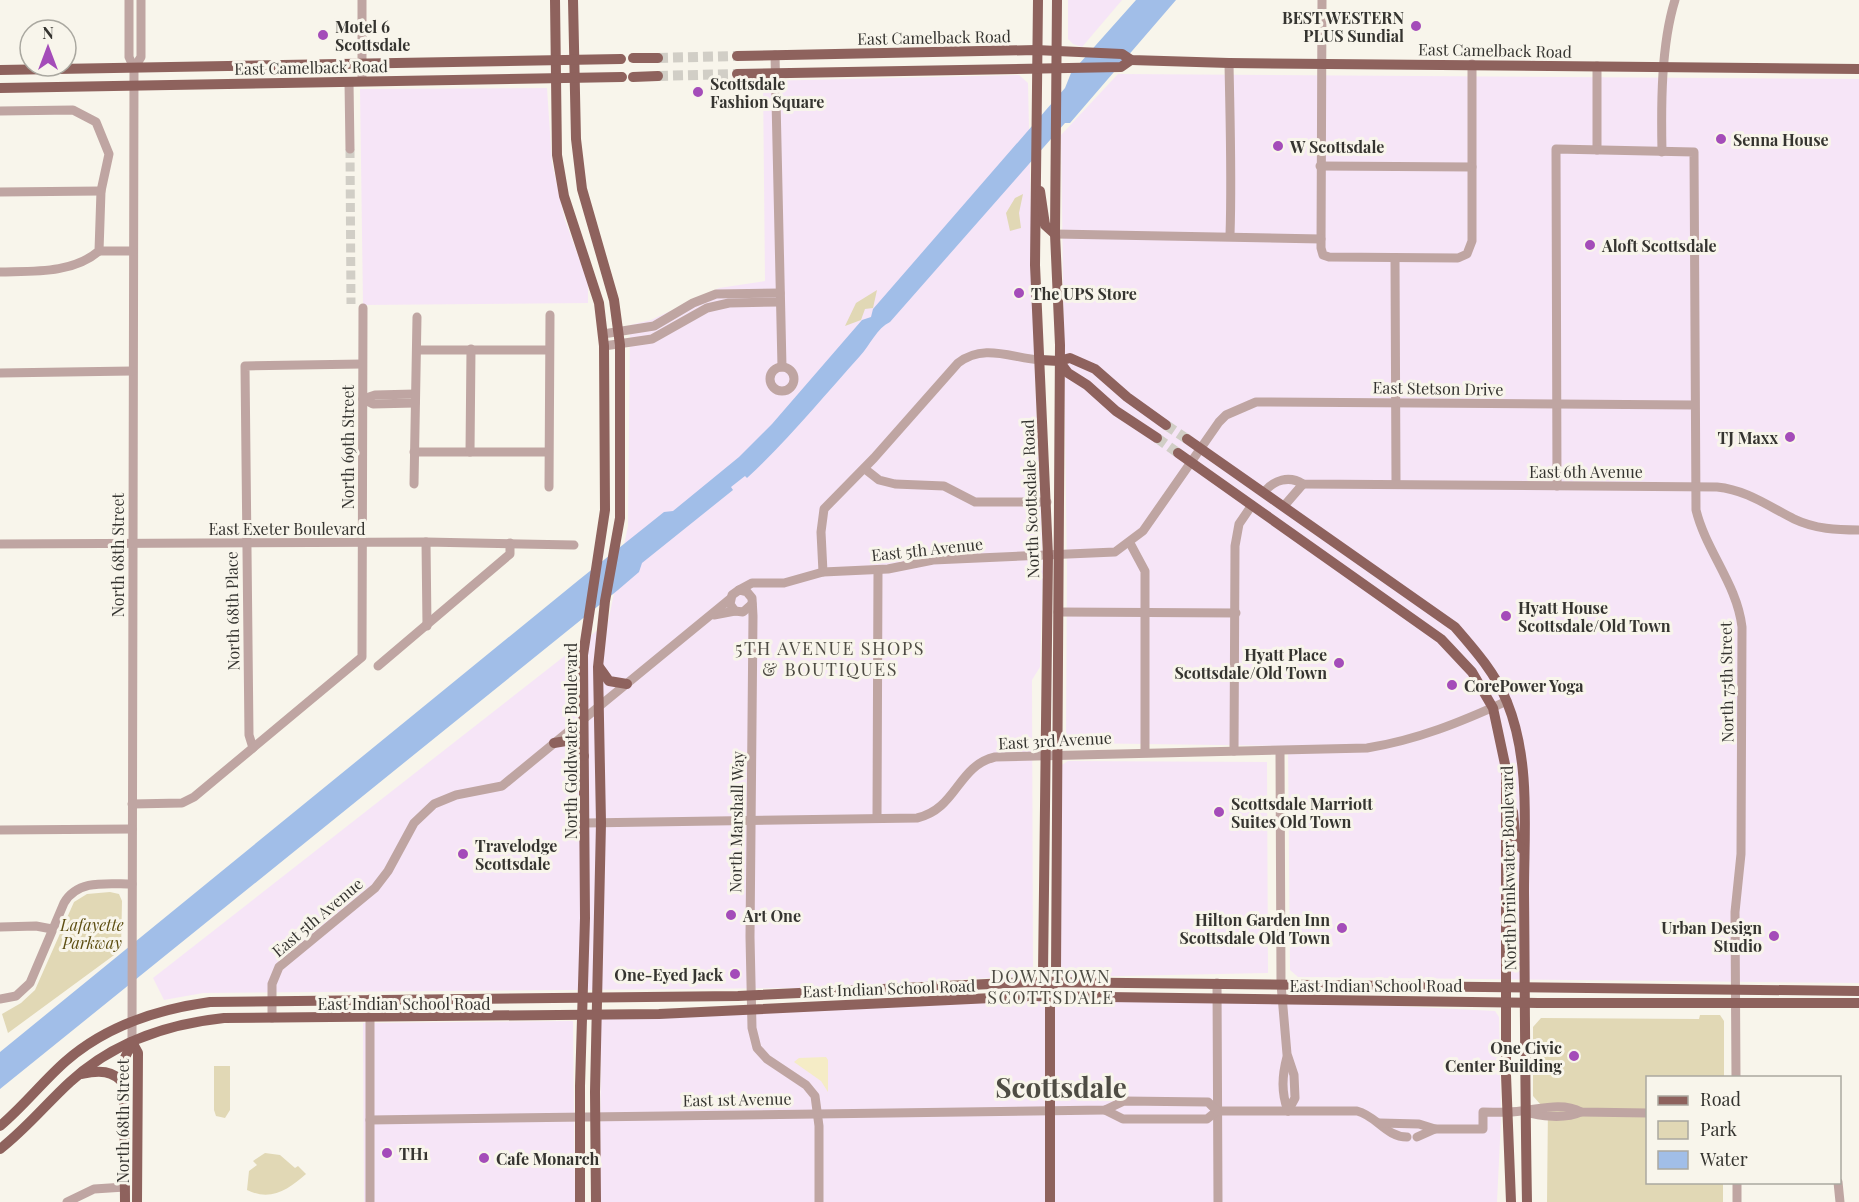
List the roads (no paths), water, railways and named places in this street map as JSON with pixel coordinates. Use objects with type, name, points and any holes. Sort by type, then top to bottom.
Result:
[{"type":"main road","name":"North Goldwater Boulevard","points":[[555,0],[556,146],[564,196],[599,303],[604,346],[605,510],[583,655],[585,823],[579,1117],[580,1202]]},
{"type":"main road","name":"North Goldwater Boulevard","points":[[573,0],[576,140],[582,189],[614,300],[620,345],[621,486],[616,549],[605,602],[598,664],[601,823],[595,1117],[596,1202]]},
{"type":"main road","name":"North Scottsdale Road","points":[[1038,0],[1035,265],[1047,502],[1058,612],[1055,983],[1050,997],[1050,1202]]},
{"type":"main road","name":"North Scottsdale Road","points":[[1050,997],[1044,982],[1044,755],[1059,361],[1055,234],[1056,94],[1061,67],[1056,51],[1057,0]]},
{"type":"main road","name":"East Camelback Road","points":[[737,56],[1036,50],[1122,54],[1131,60],[1229,63],[1859,69]]},
{"type":"main road","name":"East Camelback Road","points":[[0,70],[658,58]]},
{"type":"main road","name":"East Camelback Road","points":[[737,74],[1121,67],[1131,60]]},
{"type":"main road","name":"East Camelback Road","points":[[0,88],[658,76]]},
{"type":"main road","points":[[1035,177],[1045,225],[1055,234]]},
{"type":"main road","points":[[1041,360],[1059,361],[1070,358],[1095,369],[1127,397],[1166,424]]},
{"type":"main road","points":[[1059,361],[1068,373],[1087,385],[1116,411],[1157,438]]},
{"type":"main road","name":"North Drinkwater Boulevard","points":[[1187,439],[1455,627],[1482,659],[1507,701],[1522,766],[1524,1111],[1527,1202]]},
{"type":"main road","name":"North Drinkwater Boulevard","points":[[1178,453],[1442,639],[1472,672],[1492,708],[1506,769],[1507,1112],[1511,1202]]},
{"type":"main road","points":[[598,664],[602,675],[609,681],[627,684]]},
{"type":"main road","points":[[554,743],[569,741],[579,745],[585,760]]},
{"type":"main road","points":[[1506,802],[1513,812],[1516,844],[1524,850]]},
{"type":"main road","name":"East Indian School Road","points":[[0,1126],[68,1059],[133,1020],[193,1004],[272,1000],[750,996],[1044,982],[1859,991]]},
{"type":"main road","points":[[919,987],[920,1001]]},
{"type":"main road","name":"East Indian School Road","points":[[0,1149],[79,1074],[114,1050],[175,1026],[200,1021],[272,1018],[598,1016],[1050,997],[1525,1003],[1859,1002]]},
{"type":"main road","name":"North 68th Street","points":[[125,1202],[124,1060],[132,1042]]},
{"type":"main road","name":"North 68th Street","points":[[132,1042],[138,1053],[137,1202]]},
{"type":"main road","points":[[79,1074],[97,1071],[110,1073],[124,1084]]},
{"type":"street","name":"North 68th Street","points":[[129,0],[129,57],[134,68],[132,1042]]},
{"type":"street","name":"North 68th Street","points":[[134,68],[141,57],[141,0]]},
{"type":"street","points":[[362,0],[362,81]]},
{"type":"street","points":[[1322,0],[1320,166],[1323,255],[1329,257],[1458,258],[1467,254],[1472,241],[1472,64]]},
{"type":"street","points":[[1557,486],[1556,149],[1662,152],[1661,95],[1670,17],[1675,0]]},
{"type":"street","points":[[776,55],[782,367]]},
{"type":"street","points":[[1229,63],[1232,169],[1230,235]]},
{"type":"street","points":[[1597,66],[1597,150]]},
{"type":"street","points":[[349,82],[350,149]]},
{"type":"street","points":[[0,111],[73,110],[96,122],[109,154],[101,191],[99,251]]},
{"type":"street","name":"North 75th Street","points":[[1662,152],[1694,152],[1694,486],[1699,522],[1732,590],[1742,627],[1741,854],[1735,912],[1736,1076]]},
{"type":"street","points":[[1320,166],[1472,167]]},
{"type":"street","points":[[0,192],[101,191]]},
{"type":"street","points":[[1055,234],[1230,235],[1321,239]]},
{"type":"street","points":[[0,272],[58,270],[90,259],[99,251],[133,251]]},
{"type":"street","points":[[1395,258],[1396,483]]},
{"type":"street","points":[[603,334],[654,326],[693,303],[716,294],[780,298]]},
{"type":"street","points":[[604,346],[652,339],[707,308],[729,303],[780,298]]},
{"type":"street","name":"North 69th Street","points":[[253,748],[362,657],[363,308]]},
{"type":"street","points":[[549,487],[550,315]]},
{"type":"street","points":[[414,484],[417,317]]},
{"type":"street","points":[[470,452],[471,349]]},
{"type":"street","points":[[417,350],[549,350]]},
{"type":"street","points":[[823,572],[821,526],[824,509],[865,469],[958,363],[969,355],[983,351],[1041,360]]},
{"type":"street","name":"North 68th Place","points":[[253,748],[249,724],[245,366],[362,364]]},
{"type":"street","points":[[0,373],[132,371]]},
{"type":"street","points":[[363,399],[375,395],[415,399]]},
{"type":"street","name":"East Stetson Drive","points":[[1190,461],[1226,415],[1256,402],[1694,405]]},
{"type":"street","points":[[414,452],[549,452]]},
{"type":"street","name":"East 5th Avenue","points":[[738,590],[752,583],[790,582],[823,572],[878,570],[933,560],[1108,554],[1130,543],[1148,524],[1190,461]]},
{"type":"street","points":[[865,469],[879,480],[895,484],[944,486],[975,502],[1047,502]]},
{"type":"street","name":"East 6th Avenue","points":[[1263,492],[1270,484],[1280,480],[1297,480],[1303,484],[1694,486],[1739,491],[1762,500],[1796,520],[1825,529],[1859,530]]},
{"type":"street","points":[[1284,506],[1303,484]]},
{"type":"street","points":[[1234,751],[1236,535],[1252,505]]},
{"type":"street","points":[[426,542],[427,626]]},
{"type":"street","name":"East Exeter Boulevard","points":[[0,544],[426,542],[574,545]]},
{"type":"street","points":[[378,666],[510,554],[510,543]]},
{"type":"street","points":[[1130,543],[1145,571],[1145,751]]},
{"type":"street","points":[[877,819],[878,570]]},
{"type":"street","points":[[737,611],[747,611],[752,601],[768,584]]},
{"type":"street","points":[[751,629],[730,599],[738,590],[747,592],[752,601]]},
{"type":"street","name":"East 5th Avenue","points":[[272,1018],[272,984],[279,967],[375,888],[388,871],[414,823],[422,814],[443,799],[502,786],[714,615],[730,599]]},
{"type":"street","name":"North Marshall Way","points":[[752,601],[751,1009],[757,1048],[767,1059],[812,1089],[818,1113],[819,1202]]},
{"type":"street","name":"East 5th Avenue","points":[[714,615],[737,611]]},
{"type":"street","points":[[1058,612],[1236,614]]},
{"type":"street","name":"East 3rd Avenue","points":[[585,823],[917,818],[937,811],[949,800],[972,769],[989,758],[1145,751],[1355,749],[1404,742],[1439,731],[1507,701]]},
{"type":"street","points":[[132,804],[182,803],[194,797],[253,748]]},
{"type":"street","points":[[1280,751],[1281,984],[1287,1056],[1283,1074],[1283,1097],[1288,1111]]},
{"type":"street","points":[[0,830],[132,829]]},
{"type":"street","points":[[0,999],[16,996],[30,983],[52,929],[72,892],[92,884],[132,884]]},
{"type":"street","points":[[0,927],[36,926],[52,929]]},
{"type":"street","points":[[1217,983],[1218,1202]]},
{"type":"street","points":[[370,999],[370,1202]]},
{"type":"street","name":"East 1st Avenue","points":[[370,1120],[1105,1110],[1124,1101],[1208,1102],[1217,1111]]},
{"type":"street","name":"East 1st Avenue","points":[[1105,1110],[1123,1119],[1208,1119],[1217,1111],[1357,1111],[1380,1123],[1397,1137],[1412,1137],[1435,1129]]},
{"type":"street","name":"East 1st Avenue","points":[[1380,1123],[1419,1124],[1435,1129],[1483,1129],[1484,1112],[1524,1111],[1533,1115],[1573,1115],[1581,1112],[1646,1113]]},
{"type":"street","points":[[1737,1184],[1737,1202]]},
{"type":"street","points":[[1838,1184],[1840,1202]]},
{"type":"street","points":[[67,1202],[94,1189],[125,1187]]},
{"type":"water","points":[[1136,0],[1176,0],[1070,123],[1065,123],[762,464],[747,478],[745,476],[731,487],[733,490],[642,563],[639,572],[618,590],[0,1089],[0,1052],[580,579],[664,512],[673,511],[739,457],[772,424],[862,320],[871,317],[873,309],[1065,88],[1071,73]]},
{"type":"tunnel","points":[[658,58],[737,56]]},
{"type":"tunnel","points":[[658,76],[737,74]]},
{"type":"tunnel","points":[[350,149],[351,304]]},
{"type":"tunnel","points":[[1166,425],[1187,439]]},
{"type":"tunnel","points":[[1157,438],[1178,453]]},
{"type":"place","name":"BEST WESTERN PLUS Sundial","points":[[1416,26]]},
{"type":"place","name":"Motel 6 Scottsdale","points":[[323,35]]},
{"type":"place","name":"Scottsdale Fashion Square","points":[[698,92]]},
{"type":"place","name":"Senna House","points":[[1721,139]]},
{"type":"place","name":"W Scottsdale","points":[[1278,146]]},
{"type":"place","name":"Aloft Scottsdale","points":[[1590,245]]},
{"type":"place","name":"The UPS Store","points":[[1019,293]]},
{"type":"place","name":"TJ Maxx","points":[[1790,437]]},
{"type":"place","name":"Hyatt House Scottsdale/Old Town","points":[[1506,616]]},
{"type":"place","name":"Hyatt Place Scottsdale/Old Town","points":[[1339,663]]},
{"type":"place","name":"CorePower Yoga","points":[[1452,685]]},
{"type":"place","name":"Scottsdale Marriott Suites Old Town","points":[[1219,812]]},
{"type":"place","name":"Travelodge Scottsdale","points":[[463,854]]},
{"type":"place","name":"Art One","points":[[731,915]]},
{"type":"place","name":"Hilton Garden Inn Scottsdale Old Town","points":[[1342,928]]},
{"type":"place","name":"Urban Design Studio","points":[[1774,936]]},
{"type":"place","name":"One-Eyed Jack","points":[[735,974]]},
{"type":"place","name":"One Civic Center Building","points":[[1574,1056]]},
{"type":"place","name":"TH1","points":[[387,1153]]},
{"type":"place","name":"Cafe Monarch","points":[[484,1158]]},
{"type":"district","name":"5TH AVENUE SHOPS & BOUTIQUES","points":[[830,658]]},
{"type":"district","name":"DOWNTOWN SCOTTSDALE","points":[[1051,986]]},
{"type":"district","name":"Scottsdale","points":[[1061,1086]]},
{"type":"park label","name":"Lafayette Parkway","points":[[92,933]]}]
